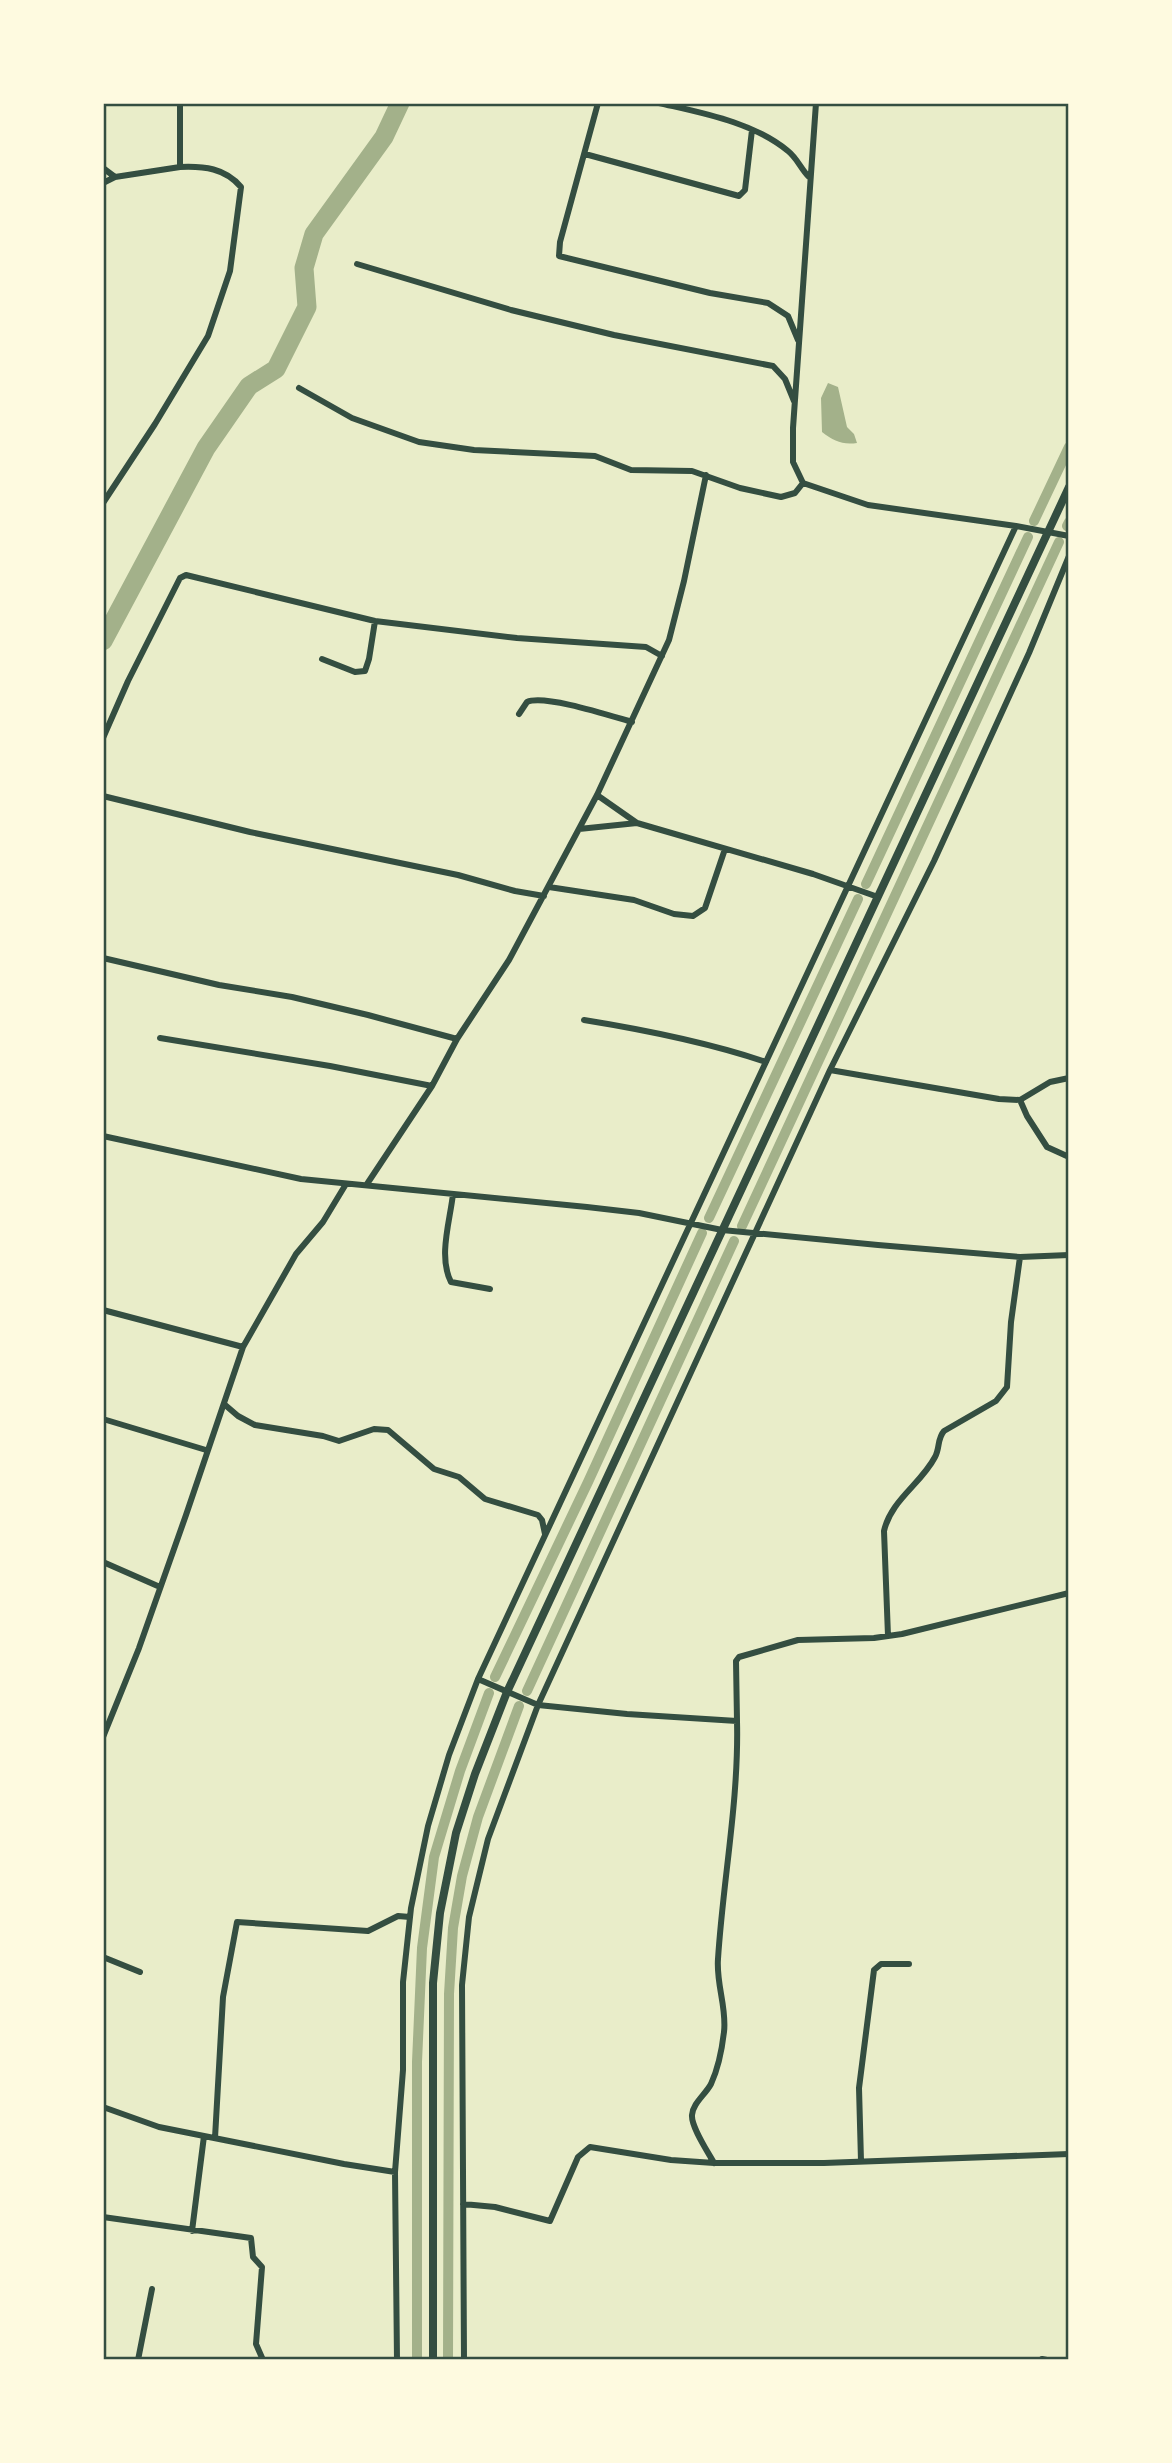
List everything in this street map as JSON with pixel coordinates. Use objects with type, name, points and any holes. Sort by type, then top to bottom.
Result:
[{"type":"street","points":[[180,103],[180,167]]},
{"type":"street","points":[[598,103],[560,242],[559,256],[768,303],[788,316],[799,345]]},
{"type":"street","points":[[659,103],[703,113],[752,130],[792,154],[809,177]]},
{"type":"street","points":[[816,103],[794,402],[793,462],[803,483],[868,505],[1069,536]]},
{"type":"street","points":[[584,154],[739,196],[745,190],[752,130]]},
{"type":"street","points":[[103,183],[114,177],[180,167],[227,173],[241,187],[230,271],[216,317],[203,345],[103,503]]},
{"type":"street","points":[[103,168],[114,177]]},
{"type":"street","points":[[357,264],[510,310],[614,335],[773,366],[785,379],[794,402]]},
{"type":"street","points":[[299,388],[352,418],[419,442],[474,450],[595,456],[631,470],[676,470],[706,475],[740,488],[780,497],[795,493],[803,483]]},
{"type":"street","points":[[367,1184],[432,1086],[457,1039],[509,960],[579,830],[632,722],[669,640],[706,475]]},
{"type":"street","points":[[433,2360],[433,1983],[440,1913],[456,1833],[475,1774],[507,1692],[1069,487]]},
{"type":"street","points":[[397,2360],[395,2172],[403,2070],[403,1982],[410,1917],[428,1826],[449,1755],[478,1679],[1016,526]]},
{"type":"street","points":[[464,2360],[462,1985],[469,1917],[488,1839],[538,1704],[830,1070],[934,861],[1069,556]]},
{"type":"street","points":[[103,738],[128,681],[181,576],[186,575],[375,621],[517,638],[646,647],[662,656]]},
{"type":"street","points":[[323,659],[355,672],[365,671],[375,621]]},
{"type":"street","points":[[519,714],[527,702],[536,699],[584,708],[632,722]]},
{"type":"street","points":[[597,795],[637,823],[813,874],[878,897]]},
{"type":"street","points":[[103,796],[250,832],[307,842],[544,896]]},
{"type":"street","points":[[579,830],[637,823]]},
{"type":"street","points":[[549,887],[634,900],[674,914],[693,916],[705,908],[726,849]]},
{"type":"street","points":[[103,958],[368,1015],[457,1039]]},
{"type":"street","points":[[584,1020],[685,1039],[766,1062]]},
{"type":"street","points":[[160,1038],[432,1086]]},
{"type":"street","points":[[830,1070],[999,1099],[1020,1100],[1050,1082],[1069,1078]]},
{"type":"street","points":[[1020,1100],[1047,1147],[1069,1157]]},
{"type":"street","points":[[103,1136],[301,1179],[587,1207],[691,1222],[722,1230],[756,1231],[1020,1258],[1069,1255]]},
{"type":"street","points":[[103,1737],[139,1648],[243,1347],[290,1264],[323,1222],[346,1184]]},
{"type":"street","points":[[453,1194],[444,1263],[447,1275],[451,1282],[490,1289]]},
{"type":"street","points":[[888,1636],[884,1531],[886,1523],[894,1507],[933,1460],[940,1435],[996,1401],[1007,1387],[1011,1322],[1020,1258]]},
{"type":"street","points":[[103,1310],[243,1347]]},
{"type":"street","points":[[224,1404],[255,1425],[340,1441],[374,1429],[388,1430],[434,1469],[458,1477],[485,1499],[538,1515],[542,1520],[545,1535]]},
{"type":"street","points":[[103,1419],[206,1450]]},
{"type":"street","points":[[103,1562],[160,1587]]},
{"type":"street","points":[[713,2164],[693,2122],[692,2114],[714,2077],[724,2032],[725,2017],[717,1962],[737,1755],[736,1661],[739,1657],[799,1640],[888,1636],[1069,1593]]},
{"type":"street","points":[[478,1679],[538,1704],[627,1714],[737,1721]]},
{"type":"street","points":[[103,1712],[111,1716]]},
{"type":"street","points":[[215,2138],[222,2010],[237,1922],[368,1931],[398,1916],[410,1917]]},
{"type":"street","points":[[103,1957],[140,1972]]},
{"type":"street","points":[[861,2161],[859,2088],[874,1970],[881,1964],[909,1964]]},
{"type":"street","points":[[103,2107],[149,2124],[395,2172]]},
{"type":"street","points":[[191,2231],[204,2136]]},
{"type":"street","points":[[463,2204],[495,2207],[550,2221],[578,2157],[590,2147],[713,2164],[1069,2154]]},
{"type":"street","points":[[103,2217],[251,2238],[253,2257],[262,2267],[256,2344],[263,2360]]},
{"type":"street","points":[[138,2360],[152,2289]]},
{"type":"shaded area","points":[[828,383],[838,387],[847,427],[854,434],[857,443],[838,442],[822,432],[821,398]]},
{"type":"waterway","points":[[103,641],[206,448],[249,386],[276,369],[307,307],[304,268],[314,234],[384,137],[400,103]]},
{"type":"waterway","points":[[1034,521],[1069,447]]},
{"type":"waterway","points":[[1067,526],[1069,522]]},
{"type":"waterway","points":[[866,884],[1028,537]]},
{"type":"waterway","points":[[742,1226],[1059,542]]},
{"type":"waterway","points":[[709,1218],[858,899]]},
{"type":"waterway","points":[[495,1677],[702,1233]]},
{"type":"waterway","points":[[527,1691],[734,1241]]},
{"type":"waterway","points":[[417,2360],[417,2062],[422,1948],[434,1857],[460,1771],[489,1693]]},
{"type":"waterway","points":[[448,2360],[449,1994],[453,1928],[462,1876],[478,1817],[519,1706]]}]
